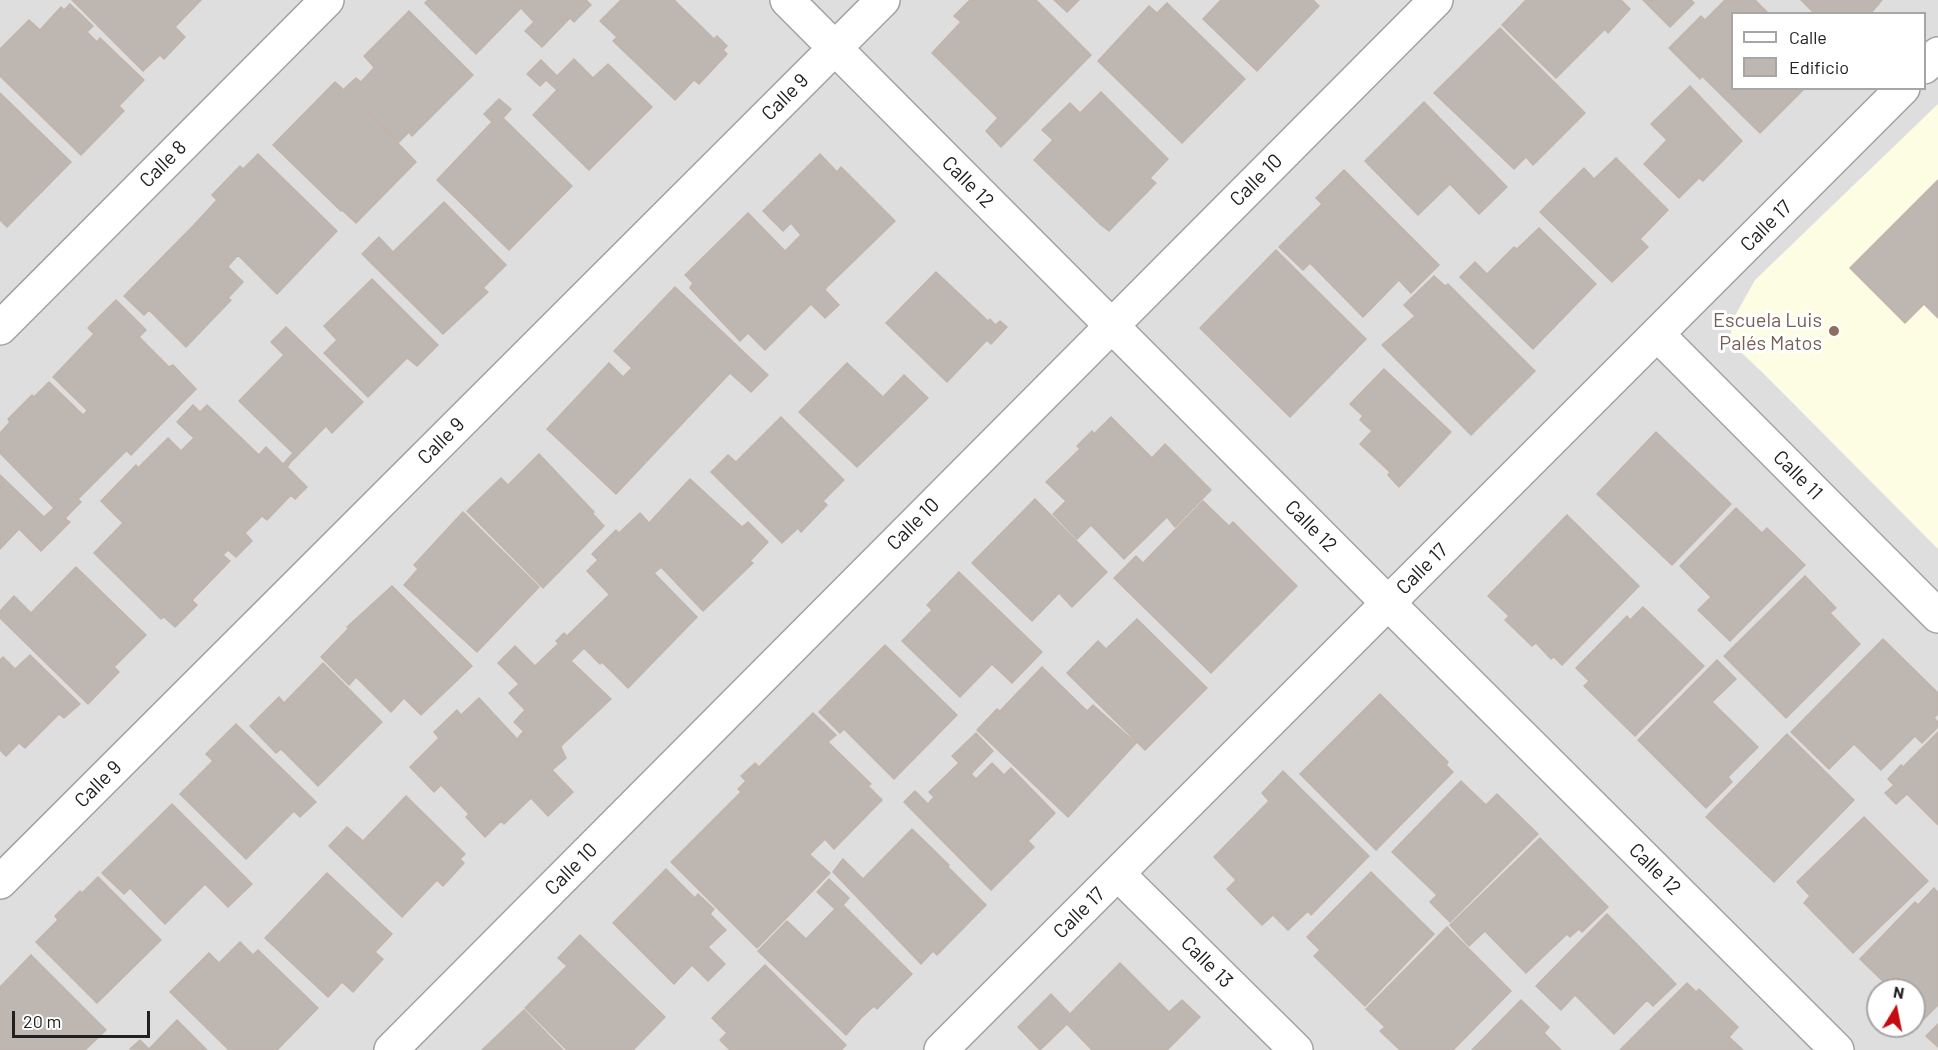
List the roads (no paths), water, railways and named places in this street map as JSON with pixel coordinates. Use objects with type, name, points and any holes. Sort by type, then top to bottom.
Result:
[{"type":"street","name":"Calle 8","points":[[0,328],[327,0]]},
{"type":"street","name":"Calle 12","points":[[787,0],[1110,326],[1837,1050]]},
{"type":"street","name":"Calle 9","points":[[0,882],[883,0]]},
{"type":"street","name":"Calle 10","points":[[391,1050],[1436,0]]},
{"type":"street","points":[[1926,65],[1938,54]]},
{"type":"street","name":"Calle 17","points":[[942,1050],[1901,90]]},
{"type":"street","name":"Calle 11","points":[[1658,334],[1938,616]]},
{"type":"street","name":"Calle 13","points":[[1118,874],[1296,1050]]},
{"type":"place","name":"Escuela Luis Palés Matos","points":[[1834,331]]}]
